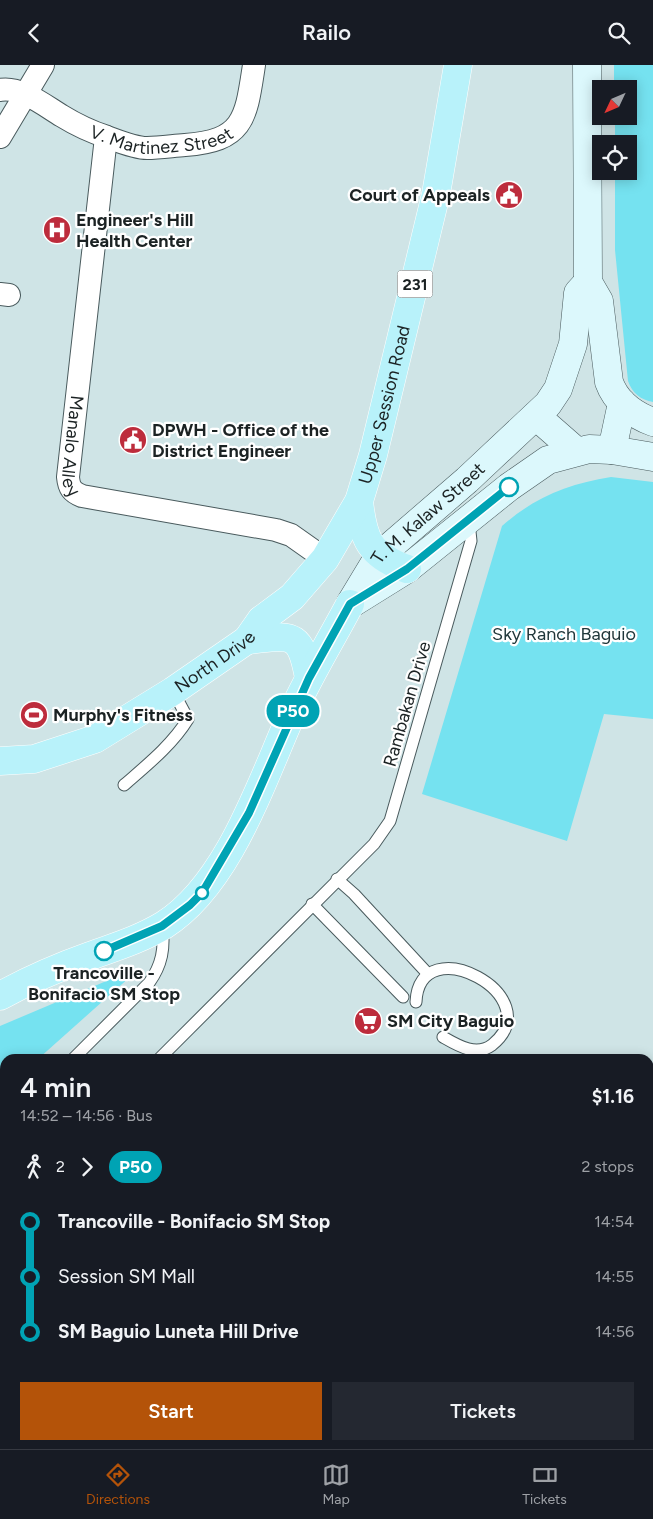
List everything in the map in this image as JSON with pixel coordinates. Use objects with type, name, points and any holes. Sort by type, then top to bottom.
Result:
[{"type":"main road","name":"Upper Session Road","points":[[325,559],[360,501],[373,455],[436,194],[458,65]]},
{"type":"main road","name":"T. M. Kalaw Street","points":[[587,65],[588,282],[599,301],[609,382],[612,391],[622,403],[639,417],[653,422]]},
{"type":"main road","name":"T. M. Kalaw Street","points":[[350,604],[379,556],[536,416],[558,389],[573,344],[578,293],[588,282]]},
{"type":"main road","points":[[612,450],[622,403]]},
{"type":"main road","points":[[536,416],[576,451]]},
{"type":"main road","name":"T. M. Kalaw Street","points":[[350,604],[407,569],[528,472],[548,460],[576,451],[612,450],[653,457]]},
{"type":"main road","points":[[360,501],[364,535],[379,556],[407,569]]},
{"type":"main road","name":"North Drive","points":[[0,761],[34,759],[95,739],[173,691],[247,640],[261,620],[292,597],[325,559]]},
{"type":"main road","points":[[0,996],[34,978],[162,926],[190,905],[215,873],[249,813],[309,678],[350,604]]},
{"type":"main road","points":[[247,640],[280,636],[292,638],[300,644],[304,653],[309,678]]},
{"type":"street","points":[[0,137],[44,65]]},
{"type":"street","name":"V. Martinez Street","points":[[0,91],[6,89],[26,95],[62,116],[106,137],[145,148],[203,144],[221,138],[237,127],[244,117],[254,65]]},
{"type":"street","name":"Manalo Alley","points":[[106,137],[69,486],[75,493],[82,495],[276,530],[291,535],[325,559]]},
{"type":"lane","name":"Rambakan Drive","points":[[164,1054],[374,844],[390,821],[471,541],[469,519]]},
{"type":"lane","points":[[124,785],[165,747],[188,719],[173,691]]},
{"type":"lane","points":[[337,879],[354,894],[428,974]]},
{"type":"lane","points":[[312,904],[403,997]]},
{"type":"lane","points":[[85,1054],[156,973],[164,945],[162,926]]},
{"type":"lane","points":[[416,1002],[419,987],[428,974],[445,968],[471,973],[494,989],[503,999],[508,1012],[505,1026],[499,1039],[488,1047],[476,1050],[461,1048],[443,1037]]},
{"type":"green space","points":[[614,65],[653,65],[653,402],[645,400],[638,395],[628,381],[615,250],[615,180],[637,180],[637,135],[615,135],[615,125],[638,125],[638,80],[614,80]]},
{"type":"green space","name":"Sky Ranch Baguio","points":[[611,477],[653,482],[653,719],[604,714],[567,841],[422,794],[502,526],[527,507],[553,493]]},
{"type":"green space","points":[[130,971],[131,976],[44,1054],[0,1054],[0,1026]]},
{"type":"bus line","name":"P50","points":[[104,951],[162,926],[178,915],[202,893],[249,813],[309,678],[350,604],[407,569],[509,487]]},
{"type":"place","name":"Court of Appeals","points":[[509,195]]},
{"type":"place","name":"Engineer's Hill Health Center","points":[[57,230]]},
{"type":"place","name":"DPWH - Office of the District Engineer","points":[[133,440]]},
{"type":"place","name":"Murphy's Fitness","points":[[34,715]]},
{"type":"place","name":"Trancoville - Bonifacio SM Stop","points":[[104,951]]},
{"type":"place","name":"SM City Baguio","points":[[368,1021]]}]
